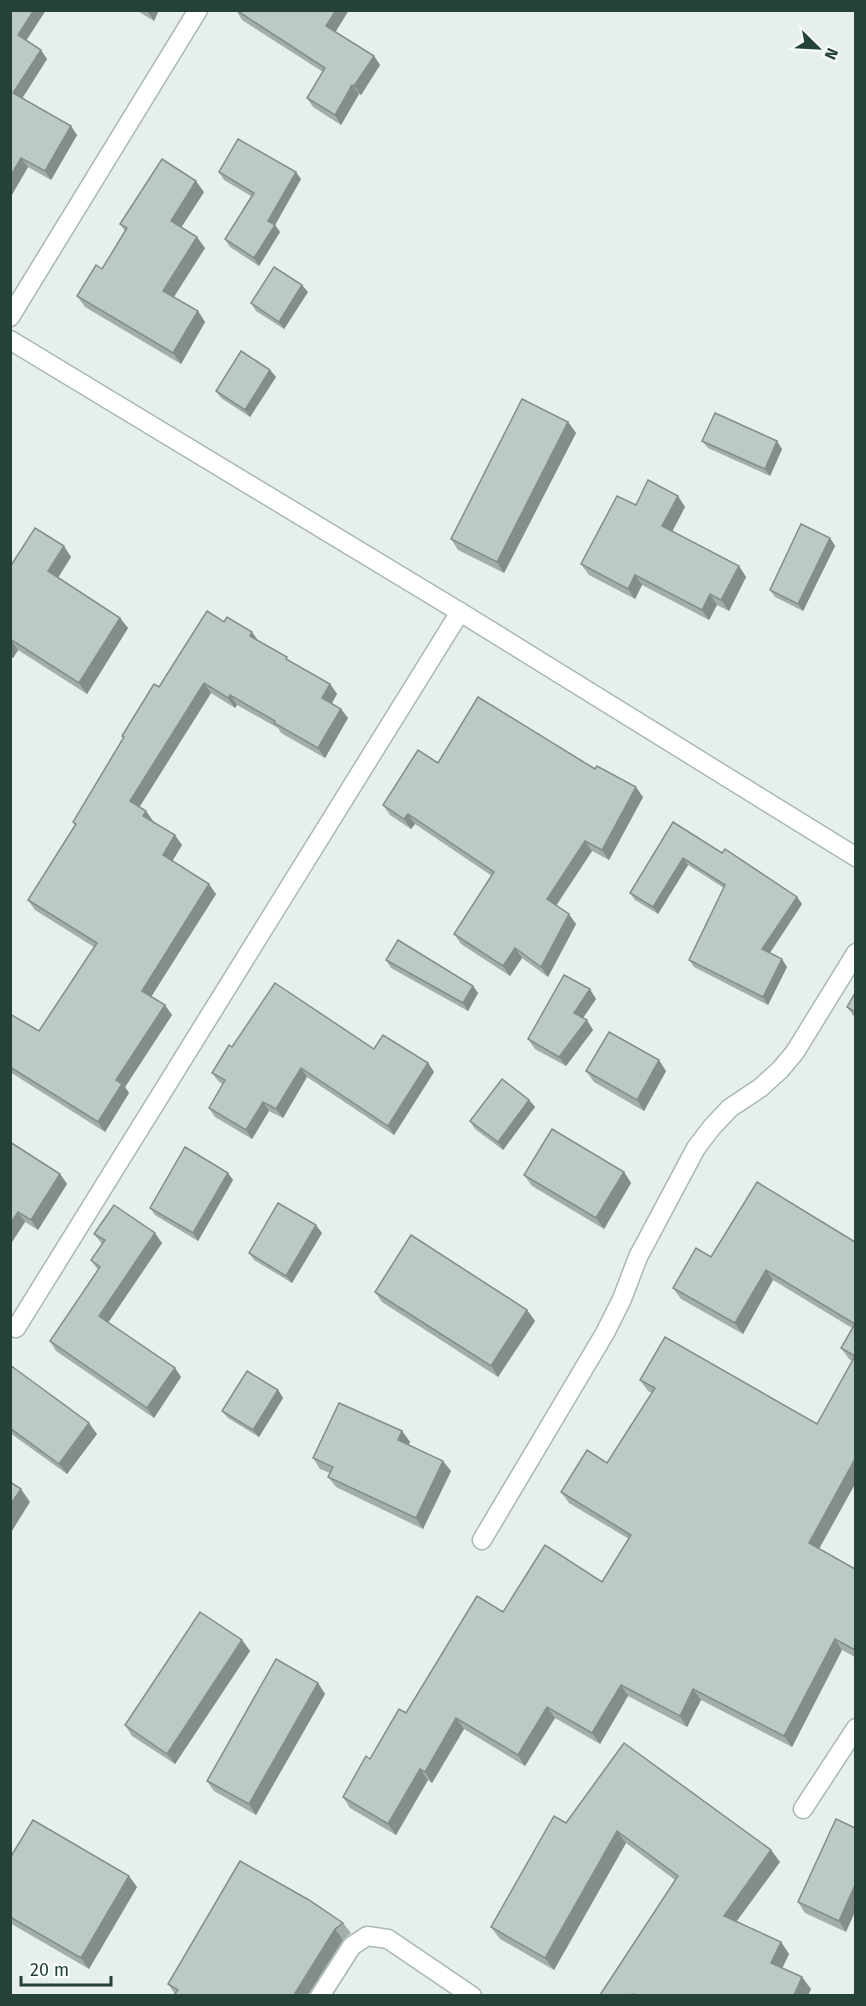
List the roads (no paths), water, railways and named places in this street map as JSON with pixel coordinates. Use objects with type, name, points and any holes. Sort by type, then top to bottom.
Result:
[{"type":"street","points":[[10,317],[198,10]]},
{"type":"street","points":[[10,340],[854,854]]},
{"type":"street","points":[[16,1328],[459,612]]},
{"type":"street","points":[[482,1540],[605,1333],[622,1299],[638,1257],[696,1148],[730,1108],[760,1088],[795,1052],[855,953]]},
{"type":"street","points":[[803,1809],[855,1728]]},
{"type":"street","points":[[320,1995],[352,1946],[367,1936],[388,1939],[472,1995]]}]
